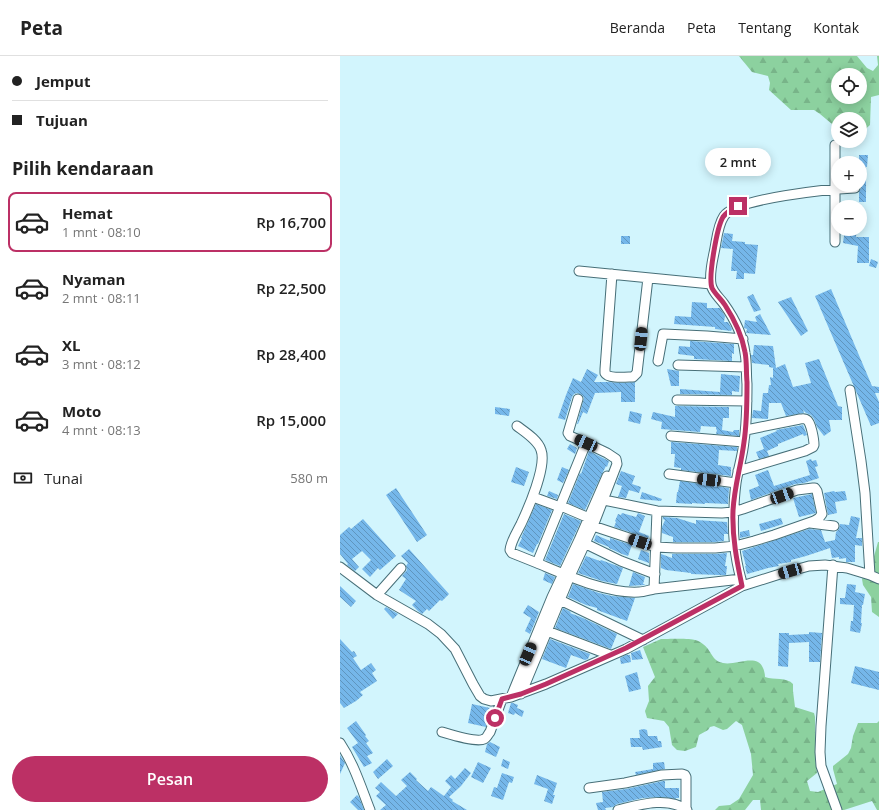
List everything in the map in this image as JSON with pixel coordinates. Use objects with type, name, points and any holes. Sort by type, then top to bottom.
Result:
[{"type":"street","points":[[742,583],[737,562],[733,512],[736,483],[746,430],[746,367],[743,339],[728,310],[714,291],[711,284],[710,276],[719,227],[727,212],[738,206],[790,195],[831,190]]},
{"type":"street","points":[[835,192],[835,242]]},
{"type":"street","points":[[579,271],[711,284]]},
{"type":"street","points":[[612,274],[605,371],[606,375],[612,377],[633,377],[637,373],[648,278]]},
{"type":"street","points":[[658,361],[663,334],[743,339]]},
{"type":"street","points":[[678,365],[746,367]]},
{"type":"street","points":[[850,390],[862,461],[870,575]]},
{"type":"street","points":[[578,399],[568,433],[570,436],[610,454],[617,462],[604,500],[591,522]]},
{"type":"street","points":[[677,400],[747,401]]},
{"type":"street","points":[[738,471],[805,451],[814,445],[810,426],[808,420],[806,419],[746,430]]},
{"type":"street","points":[[518,426],[537,442],[542,451],[542,459],[533,497],[511,544],[510,551],[512,553],[567,575],[599,586],[620,591],[640,592],[654,589],[742,583],[817,565],[833,565],[847,568],[879,579]]},
{"type":"street","points":[[671,436],[744,442]]},
{"type":"street","points":[[537,563],[586,443]]},
{"type":"street","points":[[521,694],[548,631],[560,600],[567,575],[591,522],[615,458]]},
{"type":"street","points":[[669,474],[736,483]]},
{"type":"street","points":[[533,497],[560,507],[591,522],[656,547],[708,548],[735,546],[774,536],[810,523],[818,520],[822,514],[817,491],[814,488],[797,490],[733,512],[709,513],[657,510],[604,500]]},
{"type":"street","points":[[654,589],[657,510]]},
{"type":"street","points":[[810,523],[834,526]]},
{"type":"street","points":[[582,542],[622,561],[655,574]]},
{"type":"street","points":[[833,565],[820,752],[822,766],[837,810]]},
{"type":"street","points":[[340,567],[377,595],[428,624],[441,634],[455,649],[482,698],[489,701],[521,694],[610,656],[643,640],[742,583]]},
{"type":"street","points":[[377,595],[401,568]]},
{"type":"street","points":[[442,732],[480,740],[483,740],[487,736],[552,597],[567,575]]},
{"type":"street","points":[[560,600],[643,640]]},
{"type":"street","points":[[548,631],[610,656]]},
{"type":"street","points":[[340,743],[353,765],[370,810]]},
{"type":"street","points":[[589,788],[625,783],[662,775],[685,775],[686,810],[667,802],[618,810]]},
{"type":"green space","points":[[739,56],[857,56],[867,68],[873,71],[878,65],[877,56],[879,56],[879,95],[871,97],[870,125],[867,128],[867,112],[831,112],[831,123],[814,110],[791,110],[769,90],[770,83],[768,76],[752,72]]},
{"type":"green space","points":[[878,542],[879,617],[872,612],[871,597],[863,585],[862,579],[873,560]]},
{"type":"green space","points":[[661,639],[693,639],[701,642],[714,658],[720,662],[728,663],[756,661],[763,668],[765,677],[787,680],[793,684],[795,707],[814,713],[815,717],[815,758],[817,773],[807,781],[810,791],[818,792],[837,784],[833,766],[848,754],[858,723],[877,723],[879,721],[879,810],[877,810],[872,801],[844,810],[761,810],[760,800],[753,800],[745,810],[715,810],[719,806],[730,805],[739,799],[753,775],[751,754],[742,725],[736,721],[727,729],[723,730],[714,726],[710,727],[708,730],[699,735],[696,747],[685,751],[677,750],[672,745],[669,727],[664,721],[647,718],[645,711],[649,701],[648,686],[655,677],[643,647]]},
{"type":"building","points":[[868,155],[867,167],[867,156],[859,156]]},
{"type":"building","points":[[859,192],[866,192],[866,200],[859,200]]},
{"type":"building","points":[[724,233],[733,234],[732,241],[758,245],[755,274],[744,273],[744,279],[736,279],[737,271],[731,271],[733,249],[721,248]]},
{"type":"building","points":[[621,236],[630,236],[630,244],[621,244]]},
{"type":"building","points":[[844,236],[869,237],[869,263],[857,263],[858,246],[843,243]]},
{"type":"building","points":[[871,259],[878,262],[876,268],[869,266]]},
{"type":"building","points":[[831,289],[872,386],[879,387],[879,393],[875,393],[879,402],[879,423],[871,426],[815,296]]},
{"type":"building","points":[[753,294],[761,310],[754,312],[747,297]]},
{"type":"building","points":[[791,297],[808,331],[801,336],[778,302]]},
{"type":"building","points":[[692,302],[707,303],[707,308],[720,308],[725,316],[724,322],[728,322],[732,329],[731,331],[715,329],[715,327],[674,324],[675,316],[691,317]]},
{"type":"building","points":[[760,314],[771,335],[746,333],[747,329],[744,328],[745,320],[757,322],[755,317]]},
{"type":"building","points":[[690,341],[734,344],[732,361],[694,359],[694,356],[678,354],[679,346],[690,347]]},
{"type":"building","points":[[754,345],[773,346],[776,368],[785,364],[793,387],[811,383],[805,363],[819,359],[838,406],[842,407],[842,420],[829,420],[831,431],[824,436],[817,427],[811,415],[803,410],[804,413],[786,416],[781,403],[769,403],[768,419],[752,418],[753,410],[761,411],[763,393],[768,393],[769,385],[771,385],[770,377],[773,378],[774,368],[769,367],[769,365],[752,363],[751,355],[753,355]]},
{"type":"building","points":[[587,369],[598,375],[594,382],[635,382],[635,402],[621,402],[621,392],[595,393],[587,414],[583,412],[577,424],[584,398],[582,395],[577,393],[572,397],[565,420],[558,418],[573,378],[581,382]]},
{"type":"building","points":[[667,369],[679,371],[679,386],[671,386]]},
{"type":"building","points":[[721,374],[740,376],[739,392],[732,391],[732,395],[680,394],[680,389],[720,392]]},
{"type":"building","points":[[675,406],[729,407],[729,418],[723,418],[722,430],[733,432],[734,430],[739,430],[739,436],[716,434],[716,427],[701,426],[700,432],[661,429],[662,422],[651,419],[653,412],[675,417]]},
{"type":"building","points":[[495,407],[510,409],[509,416],[495,414]]},
{"type":"building","points":[[630,411],[642,414],[640,424],[628,421]]},
{"type":"building","points":[[803,425],[807,435],[804,436],[803,434],[778,444],[778,446],[767,451],[769,456],[759,459],[756,452],[764,449],[760,438],[777,431],[776,430]]},
{"type":"building","points":[[671,442],[737,447],[737,451],[719,450],[718,465],[731,467],[731,476],[681,470],[681,468],[674,467],[675,454],[671,454]]},
{"type":"building","points":[[570,444],[577,448],[575,454],[567,449]]},
{"type":"building","points":[[589,451],[609,461],[585,510],[568,503]]},
{"type":"building","points":[[811,459],[812,461],[816,460],[818,466],[815,467],[819,478],[804,483],[795,484],[751,500],[749,490],[759,486],[755,475],[768,470],[774,486],[810,475],[806,461]]},
{"type":"building","points":[[516,467],[529,472],[524,486],[511,482]]},
{"type":"building","points":[[562,467],[569,470],[563,483],[557,480]]},
{"type":"building","points":[[621,471],[635,476],[632,484],[641,487],[639,493],[629,490],[626,498],[618,497],[622,486],[616,484]]},
{"type":"building","points":[[680,481],[729,488],[728,504],[676,503]]},
{"type":"building","points":[[396,488],[427,535],[417,542],[386,495]]},
{"type":"building","points":[[549,491],[558,495],[557,499],[547,496]]},
{"type":"building","points":[[845,491],[847,500],[835,502],[837,513],[828,515],[824,493]]},
{"type":"building","points":[[642,492],[662,499],[661,501],[640,499]]},
{"type":"building","points":[[812,494],[816,513],[799,517],[793,498]]},
{"type":"building","points":[[536,504],[552,510],[533,553],[518,546]]},
{"type":"building","points":[[622,513],[636,517],[638,513],[645,516],[639,532],[649,536],[648,538],[614,527],[618,514],[621,515]]},
{"type":"building","points":[[564,514],[581,521],[560,566],[545,560]]},
{"type":"building","points":[[851,516],[860,518],[856,538],[862,538],[862,546],[855,545],[855,562],[846,562],[846,558],[832,558],[830,548],[791,560],[791,562],[778,564],[779,566],[747,574],[742,551],[809,529],[821,530],[825,542],[835,540],[836,532],[839,529],[840,524],[849,525]]},
{"type":"building","points":[[663,517],[677,518],[696,524],[696,520],[727,522],[728,534],[724,534],[724,541],[673,542],[673,537],[662,533],[662,527],[665,520]]},
{"type":"building","points":[[781,518],[783,524],[761,531],[759,524]]},
{"type":"building","points":[[363,519],[396,556],[380,570],[378,568],[370,577],[362,569],[371,560],[362,551],[352,559],[359,567],[355,571],[347,565],[348,564],[340,554],[340,535],[349,527],[351,529]]},
{"type":"building","points":[[749,530],[750,536],[740,538],[740,532]]},
{"type":"building","points":[[596,535],[610,541],[610,538],[632,545],[628,556],[594,541]]},
{"type":"building","points":[[409,549],[449,594],[442,601],[440,600],[429,611],[427,609],[422,614],[412,605],[416,601],[399,590],[406,579],[402,576],[407,570],[406,566],[408,563],[401,556]]},
{"type":"building","points":[[641,550],[649,553],[649,563],[638,559]]},
{"type":"building","points":[[727,553],[725,566],[727,566],[726,575],[691,574],[661,568],[661,554],[672,558],[672,554]]},
{"type":"building","points":[[586,556],[623,568],[617,584],[578,573]]},
{"type":"building","points":[[633,572],[645,577],[644,585],[629,586]]},
{"type":"building","points":[[545,573],[555,577],[552,584],[543,580]]},
{"type":"building","points":[[573,584],[612,596],[635,598],[627,621],[568,597]]},
{"type":"building","points":[[847,584],[856,585],[855,592],[865,594],[862,605],[862,623],[860,633],[850,631],[851,621],[853,621],[854,605],[840,604],[840,598],[845,598]]},
{"type":"building","points":[[340,586],[356,601],[351,607],[340,597]]},
{"type":"building","points":[[528,605],[539,612],[530,634],[525,631],[531,618],[523,613]]},
{"type":"building","points":[[386,607],[398,614],[393,619],[384,609]]},
{"type":"building","points":[[563,608],[571,612],[570,613],[617,634],[611,649],[555,628]]},
{"type":"building","points":[[809,632],[822,633],[820,662],[809,662],[809,642],[789,643],[788,667],[778,666],[779,633],[789,633],[789,635],[809,634]]},
{"type":"building","points":[[340,639],[352,652],[354,651],[357,656],[353,658],[361,670],[371,663],[376,670],[372,673],[377,681],[360,692],[363,695],[344,708],[340,703]]},
{"type":"building","points":[[550,639],[590,654],[588,659],[585,660],[571,655],[566,668],[542,659]]},
{"type":"building","points":[[640,650],[643,659],[632,660],[631,653]]},
{"type":"building","points":[[630,655],[631,662],[621,664],[620,658]]},
{"type":"building","points":[[855,666],[879,672],[879,690],[851,683]]},
{"type":"building","points":[[637,672],[641,689],[629,692],[625,676]]},
{"type":"building","points":[[511,703],[518,705],[517,708],[524,711],[522,717],[515,713],[514,715],[508,713]]},
{"type":"building","points":[[472,704],[490,708],[486,727],[468,723]]},
{"type":"building","points":[[356,721],[366,735],[365,736],[369,741],[366,743],[373,753],[367,756],[372,763],[364,767],[352,747],[358,743],[347,728]]},
{"type":"building","points":[[639,730],[647,730],[648,736],[657,736],[658,741],[661,741],[662,747],[643,750],[642,747],[631,747],[630,738],[640,738]]},
{"type":"building","points":[[490,742],[500,747],[496,757],[485,752],[487,744]]},
{"type":"building","points":[[340,755],[345,763],[340,774]]},
{"type":"building","points":[[387,759],[393,766],[378,779],[373,772]]},
{"type":"building","points":[[503,759],[510,762],[508,769],[501,766]]},
{"type":"building","points":[[478,762],[491,768],[483,783],[471,777]]},
{"type":"building","points":[[664,762],[665,769],[636,775],[635,772],[653,769],[653,763]]},
{"type":"building","points":[[465,768],[471,773],[461,786],[449,797],[453,800],[452,801],[467,810],[380,810],[386,805],[376,796],[380,792],[375,788],[381,782],[396,796],[407,786],[401,780],[410,772],[428,791],[431,787],[444,796],[451,787],[445,781],[451,775],[455,779]]},
{"type":"building","points":[[502,773],[514,777],[512,783],[509,782],[503,800],[491,796],[494,787],[497,788]]},
{"type":"building","points":[[537,775],[557,783],[552,804],[544,801],[548,789],[534,784]]},
{"type":"building","points":[[665,781],[665,788],[679,788],[679,798],[643,798],[617,804],[613,807],[605,808],[606,810],[598,810],[596,803],[603,802],[602,792],[626,789]]},
{"type":"building","points":[[357,795],[364,810],[358,810],[350,802]]},
{"type":"route","points":[[495,718],[502,699],[521,694],[546,684],[626,648],[742,586],[736,557],[733,512],[736,483],[746,430],[747,401],[745,353],[743,339],[725,305],[714,291],[710,280],[720,224],[727,212],[738,206]]}]
